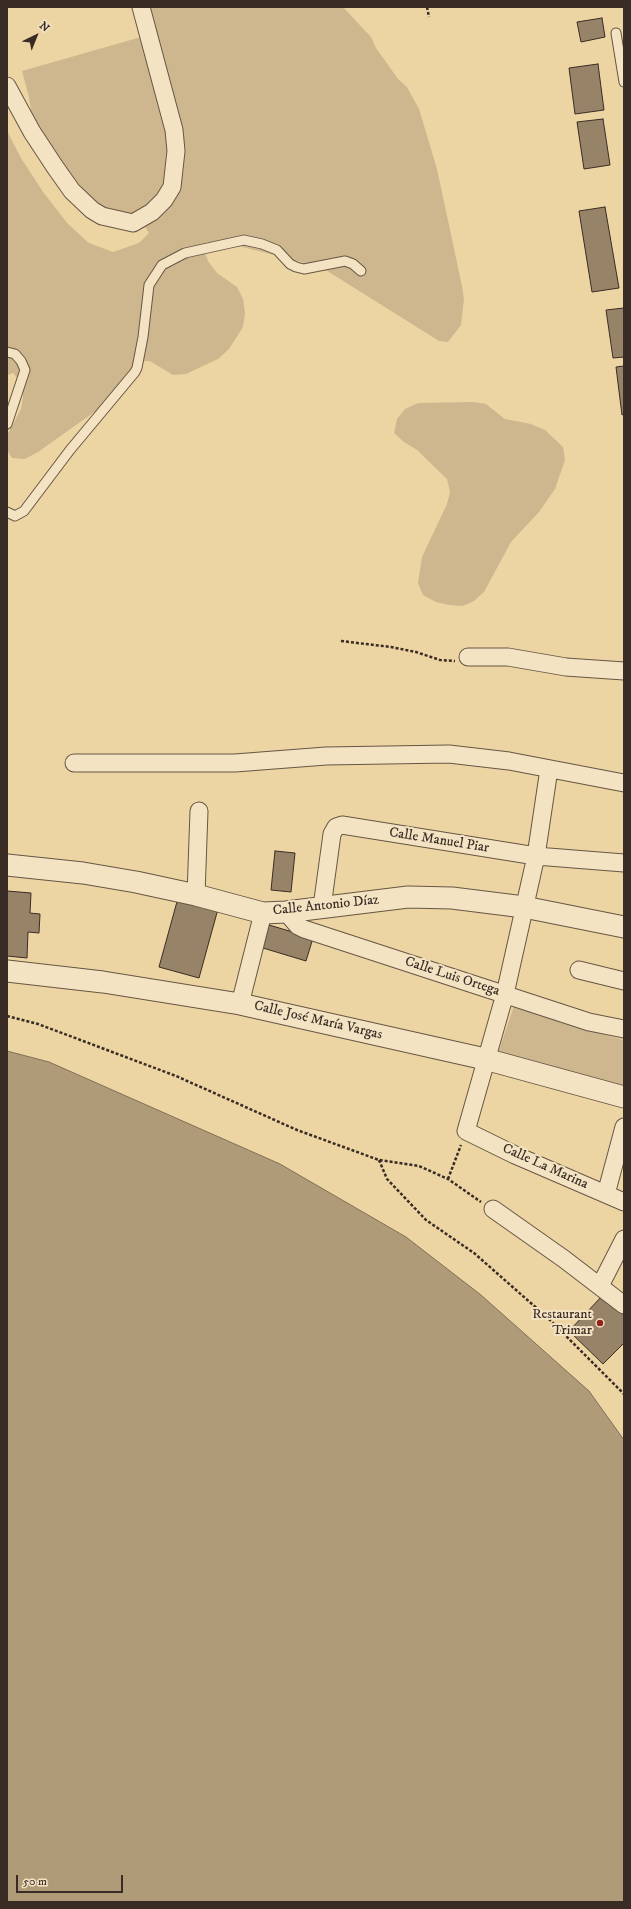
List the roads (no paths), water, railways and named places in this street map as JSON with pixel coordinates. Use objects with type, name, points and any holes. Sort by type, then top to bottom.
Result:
[{"type":"street","points":[[7,86],[32,132],[55,168],[72,191],[92,210],[102,216],[133,223],[152,212],[160,204],[172,187],[176,151],[174,130],[141,7]]},
{"type":"street","points":[[468,657],[508,657],[566,667],[624,671]]},
{"type":"street","points":[[74,763],[235,763],[326,756],[449,754],[509,761],[624,783]]},
{"type":"street","points":[[485,1059],[505,994],[536,856],[549,769]]},
{"type":"street","points":[[196,895],[199,811]]},
{"type":"street","name":"Calle Manuel Piar","points":[[322,907],[332,834],[336,827],[342,825],[536,856],[624,863]]},
{"type":"street","name":"Calle Antonio Díaz","points":[[7,865],[83,873],[196,895],[263,913],[286,912],[408,897],[452,898],[524,907],[624,927]]},
{"type":"street","name":"Calle Luis Ortega","points":[[286,912],[298,926],[304,929],[590,1022],[624,1029]]},
{"type":"street","points":[[240,1004],[263,913]]},
{"type":"street","points":[[578,970],[624,981]]},
{"type":"street","name":"Calle José María Vargas","points":[[7,971],[103,982],[240,1004],[485,1059],[624,1098]]},
{"type":"street","name":"Calle La Marina","points":[[485,1059],[466,1132],[624,1202]]},
{"type":"street","points":[[606,1194],[624,1127]]},
{"type":"street","points":[[493,1209],[624,1305]]},
{"type":"street","points":[[600,1286],[624,1239]]},
{"type":"lane","points":[[616,32],[624,82]]},
{"type":"lane","points":[[7,512],[15,516],[24,511],[70,450],[135,372],[143,337],[149,285],[162,265],[185,253],[244,240],[262,244],[277,250],[290,264],[296,267],[304,269],[345,261],[353,264],[361,271]]},
{"type":"lane","points":[[7,352],[15,354],[21,362],[24,370],[7,424]]},
{"type":"place","name":"Restaurant Trimar","points":[[600,1323]]}]
